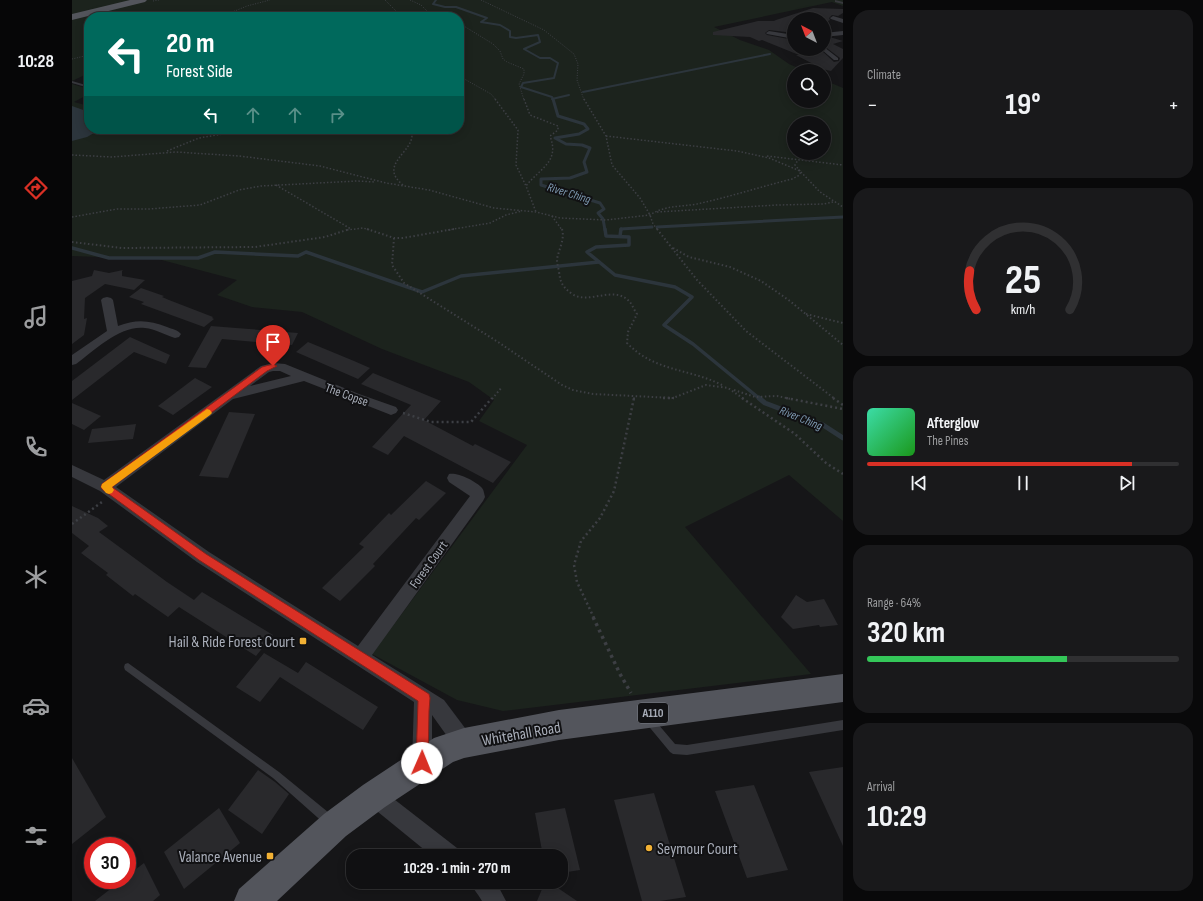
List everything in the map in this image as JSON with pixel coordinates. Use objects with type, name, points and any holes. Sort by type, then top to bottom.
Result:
[{"type":"main road","points":[[93,12],[142,0]]},
{"type":"main road","points":[[72,17],[84,14]]},
{"type":"main road","name":"Whitehall Road","points":[[251,901],[335,825],[374,796],[445,749],[464,743],[559,726],[843,688]]},
{"type":"street","points":[[833,18],[843,21]]},
{"type":"street","points":[[769,33],[787,36]]},
{"type":"street","points":[[831,34],[843,33]]},
{"type":"street","points":[[831,55],[836,59]]},
{"type":"street","points":[[107,300],[113,332]]},
{"type":"street","points":[[72,361],[113,332],[127,325],[148,323],[175,334]]},
{"type":"street","name":"The Copse","points":[[105,487],[265,369],[273,366],[281,367],[391,410]]},
{"type":"street","name":"The Copse","points":[[228,397],[304,377]]},
{"type":"street","points":[[72,470],[105,487],[203,557],[437,706],[464,743]]},
{"type":"street","name":"Forest Court","points":[[360,657],[478,497],[476,491],[454,478]]},
{"type":"street","points":[[422,763],[424,698]]},
{"type":"street","points":[[374,796],[440,849]]},
{"type":"street","points":[[488,889],[495,901]]},
{"type":"lane","points":[[836,1],[843,3]]},
{"type":"lane","points":[[72,82],[84,86]]},
{"type":"lane","points":[[128,667],[276,775],[335,825]]},
{"type":"lane","points":[[644,714],[673,749],[687,750],[843,725]]},
{"type":"path","points":[[232,12],[247,6],[270,0]]},
{"type":"path","points":[[385,0],[397,12]]},
{"type":"path","points":[[410,0],[421,5],[428,12]]},
{"type":"path","points":[[482,0],[544,30],[574,54],[578,64],[577,80],[582,97],[606,136],[612,165],[640,198],[650,215],[652,224],[697,280],[746,331],[843,405]]},
{"type":"path","points":[[464,26],[493,44],[500,51],[506,62],[524,69],[525,73],[518,84],[530,115],[536,119],[552,122],[558,126],[558,130],[550,136],[554,143],[554,152],[545,167],[530,180],[526,186]]},
{"type":"path","points":[[72,59],[84,56]]},
{"type":"path","points":[[464,79],[491,94],[518,130],[516,165],[536,212]]},
{"type":"path","points":[[154,154],[174,149],[189,141],[199,138],[223,134]]},
{"type":"path","points":[[404,186],[394,176],[393,172],[400,156],[412,139],[411,134]]},
{"type":"path","points":[[606,136],[737,151],[787,159]]},
{"type":"path","points":[[72,155],[112,157],[182,152],[240,156],[320,166],[386,183],[429,190],[494,208],[536,212],[560,218],[594,220],[650,215],[669,207],[696,204],[792,179],[798,176],[801,172]]},
{"type":"path","points":[[758,155],[780,162],[801,172]]},
{"type":"path","points":[[843,165],[798,160],[795,165],[829,200],[843,206]]},
{"type":"path","points":[[72,217],[117,209],[148,209],[194,206],[239,190],[275,184],[326,184],[357,181],[386,183]]},
{"type":"path","points":[[275,184],[351,229]]},
{"type":"path","points":[[654,213],[777,205],[824,204],[834,202]]},
{"type":"path","points":[[72,242],[122,248],[255,248],[325,237],[351,229],[363,228],[394,238],[403,238],[490,223],[506,215],[522,211],[536,212]]},
{"type":"path","points":[[552,216],[562,229],[564,235],[557,261],[560,281],[563,287],[576,296],[587,297],[608,294],[622,296],[629,301],[637,314],[628,332],[627,343],[634,352],[659,367],[703,377],[728,388],[755,397],[777,396],[843,410]]},
{"type":"path","points":[[652,224],[682,256],[718,262],[766,283],[843,345]]},
{"type":"path","points":[[394,238],[392,265],[404,283],[498,342],[562,385],[573,390],[593,394],[673,398],[706,385],[728,388],[794,434],[826,463],[843,474]]},
{"type":"path","points":[[806,314],[843,323]]},
{"type":"path","points":[[391,410],[431,422],[471,422],[502,387]]},
{"type":"path","points":[[634,397],[614,491],[600,518],[581,541],[574,565],[577,582],[617,667],[644,714]]},
{"type":"path","points":[[72,524],[100,504]]},
{"type":"shaded area","points":[[72,0],[136,0],[84,12],[72,16]]},
{"type":"shaded area","points":[[143,0],[843,0],[843,6],[832,2],[714,27],[740,40],[769,50],[789,64],[787,64],[787,108],[831,108],[831,83],[843,88],[843,521],[789,475],[685,527],[811,674],[503,711],[457,700],[372,654],[527,445],[479,421],[494,400],[469,382],[382,349],[302,312],[252,307],[217,295],[237,280],[158,259],[72,256],[72,84],[84,88],[84,97],[74,102],[84,105],[84,134],[464,134],[464,12],[93,12]]},
{"type":"shaded area","points":[[84,14],[84,75],[72,81],[72,17]]},
{"type":"shaded area","points":[[72,106],[84,110],[84,134],[92,134],[72,141]]},
{"type":"building","points":[[813,8],[843,9],[843,13],[838,16],[831,16],[831,12],[801,12]]},
{"type":"building","points":[[787,16],[787,32],[769,30],[765,33],[767,35],[787,39],[787,50],[750,37],[713,35],[713,32],[758,21],[776,20]]},
{"type":"building","points":[[831,38],[843,41],[833,44],[843,49],[843,58],[831,71],[831,64],[813,64],[798,56],[828,56],[834,62],[839,61],[840,58],[831,51]]},
{"type":"building","points":[[94,270],[109,273],[123,270],[122,276],[145,280],[134,290],[105,284],[85,298],[84,319],[87,318],[84,335],[72,344],[72,281],[92,276]]},
{"type":"building","points":[[141,288],[164,296],[162,297],[213,317],[212,318],[214,319],[204,327],[141,304],[144,302],[129,297]]},
{"type":"building","points":[[211,326],[298,333],[292,345],[222,339],[206,368],[188,367]]},
{"type":"building","points":[[130,337],[170,355],[166,364],[134,352],[72,400],[72,381]]},
{"type":"building","points":[[308,342],[370,368],[358,379],[296,352]]},
{"type":"building","points":[[373,373],[441,401],[424,420],[473,446],[475,444],[511,462],[493,483],[404,436],[388,455],[372,447],[411,405],[361,384]]},
{"type":"building","points":[[195,378],[212,387],[173,415],[158,406]]},
{"type":"building","points":[[72,403],[101,416],[84,430],[72,424]]},
{"type":"building","points":[[229,412],[255,414],[228,478],[199,476]]},
{"type":"building","points":[[136,424],[133,439],[88,443],[92,429]]},
{"type":"building","points":[[426,481],[446,493],[419,520],[416,518],[373,564],[375,566],[340,601],[322,588],[364,547],[359,544],[389,513],[391,515]]},
{"type":"building","points":[[72,506],[98,518],[108,526],[99,532],[194,600],[202,592],[273,635],[256,656],[179,607],[168,617],[135,594],[133,596],[106,575],[108,573],[81,553],[89,546],[72,533]]},
{"type":"building","points":[[796,595],[807,602],[824,599],[838,625],[820,627],[819,625],[793,629],[781,617]]},
{"type":"building","points":[[264,653],[298,673],[306,662],[378,707],[363,730],[280,677],[260,702],[236,687]]},
{"type":"building","points":[[72,758],[106,817],[72,844]]},
{"type":"building","points":[[843,767],[843,846],[809,772]]},
{"type":"building","points":[[258,770],[289,794],[262,834],[228,810]]},
{"type":"building","name":"Seymour Court","points":[[754,785],[788,870],[747,878],[715,791]]},
{"type":"building","name":"Seymour Court","points":[[654,793],[686,897],[660,901],[642,901],[614,800]]},
{"type":"building","points":[[219,808],[240,843],[184,889],[164,852]]},
{"type":"building","points":[[565,808],[580,870],[568,872],[568,849],[542,849],[535,813]]},
{"type":"building","points":[[144,863],[160,895],[153,901],[95,901],[110,889],[136,889],[136,869]]},
{"type":"building","points":[[542,889],[559,889],[577,901],[537,901]]},
{"type":"waterway","name":"River Ching","points":[[436,0],[433,4],[445,7],[456,7],[487,18],[481,22],[500,25],[510,31],[510,37],[516,38],[538,35],[540,42],[524,49],[540,58],[550,58],[558,63],[554,78],[523,83],[521,87],[552,97],[553,99]]},
{"type":"waterway","points":[[583,92],[770,54]]},
{"type":"waterway","points":[[553,99],[569,95]]},
{"type":"waterway","name":"River Ching","points":[[553,99],[558,116],[584,124],[588,129],[579,134],[555,138],[566,144],[582,145],[590,148],[584,162],[587,172],[570,178],[541,179],[541,185],[600,203],[604,209],[598,213],[603,219],[605,230]]},
{"type":"waterway","points":[[657,227],[843,217]]},
{"type":"waterway","points":[[621,229],[652,227]]},
{"type":"waterway","name":"River Ching","points":[[605,229],[606,236],[629,237],[629,245],[596,247],[587,252],[615,275],[675,287],[692,297],[664,325],[693,344],[760,399]]},
{"type":"waterway","points":[[620,236],[621,229]]},
{"type":"waterway","points":[[72,248],[109,258],[198,258],[215,252],[298,256],[306,252],[422,292],[461,276],[599,262]]},
{"type":"waterway","name":"River Ching","points":[[759,398],[765,403],[823,425],[843,438]]},
{"type":"slow traffic","points":[[109,490],[105,487],[207,413]]},
{"type":"place","name":"Hail & Ride Forest Court","points":[[303,641]]},
{"type":"place","name":"Seymour Court","points":[[649,848]]},
{"type":"place","name":"Valance Avenue","points":[[270,856]]},
{"type":"route","points":[[273,366],[265,369],[105,487],[203,557],[424,698],[422,763]]}]
